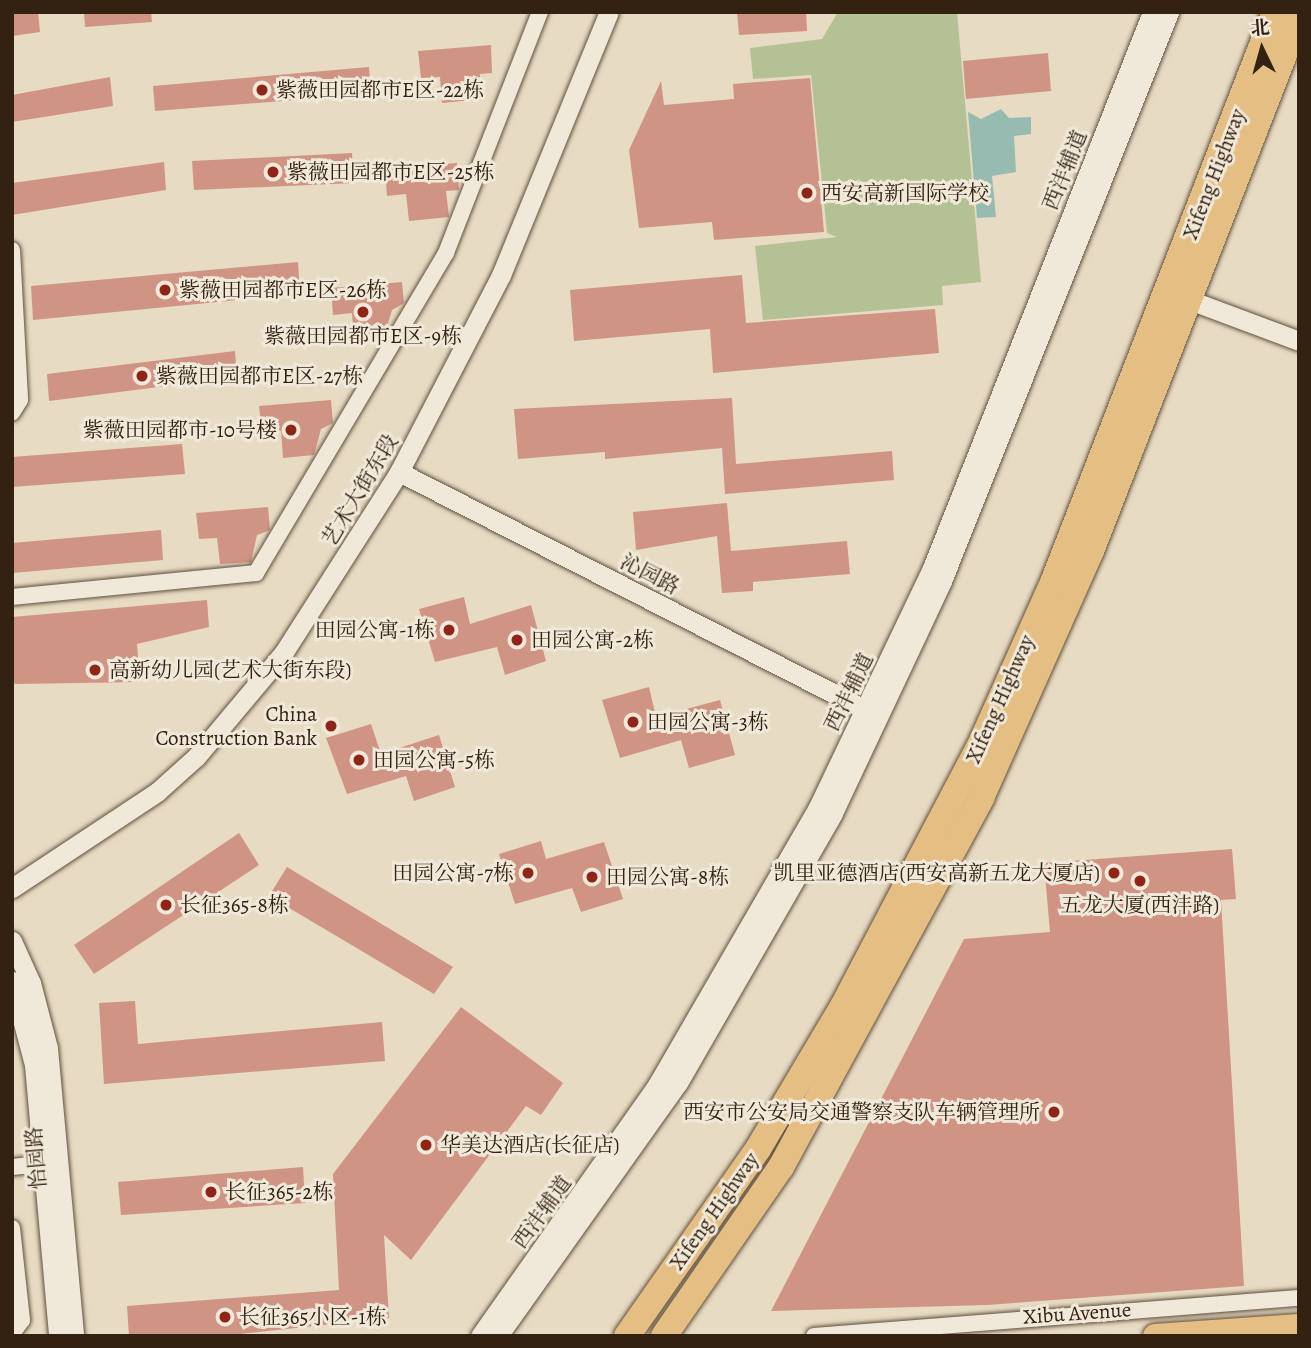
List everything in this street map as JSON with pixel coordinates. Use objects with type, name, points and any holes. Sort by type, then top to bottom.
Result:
[{"type":"highway","name":"Xifeng Highway","points":[[664,1336],[781,1167],[981,798],[1091,551],[1275,12]]},
{"type":"highway","name":"Xifeng Highway","points":[[627,1336],[758,1149],[922,861],[1054,580],[1299,16]]},
{"type":"main road","name":"Xibu Avenue","points":[[1156,1336],[1299,1326]]},
{"type":"street","points":[[12,597],[256,573],[446,253],[540,12]]},
{"type":"street","name":"艺术大街东段","points":[[12,888],[157,792],[196,757],[284,652],[399,472],[513,250],[609,12]]},
{"type":"street","name":"西沣辅道","points":[[480,1336],[598,1173],[717,989],[873,714],[1152,12]]},
{"type":"street","name":"西沣辅道","points":[[498,1336],[709,1034],[942,581],[1169,12]]},
{"type":"street","points":[[12,250],[20,400],[12,413]]},
{"type":"street","points":[[1179,296],[1299,341]]},
{"type":"street","name":"沁园路","points":[[399,472],[873,714]]},
{"type":"street","name":"怡园路","points":[[12,941],[31,983],[48,1048],[74,1336]]},
{"type":"street","name":"怡园路","points":[[12,981],[29,1033],[58,1336]]},
{"type":"street","points":[[12,1167],[43,1164]]},
{"type":"street","points":[[12,1228],[22,1320],[12,1334]]},
{"type":"street","name":"Xibu Avenue","points":[[814,1336],[1299,1298]]},
{"type":"green space","points":[[838,12],[957,12],[981,282],[942,286],[943,305],[763,320],[755,246],[837,237],[827,233],[811,75],[753,79],[750,48],[822,39]]},
{"type":"water","points":[[1001,109],[1009,118],[1031,117],[1031,134],[1014,136],[1016,172],[992,176],[996,217],[977,218],[968,112],[981,119]]},
{"type":"building","points":[[12,12],[38,12],[40,32],[12,36]]},
{"type":"building","points":[[84,12],[151,12],[152,22],[85,27]]},
{"type":"building","points":[[737,12],[806,12],[807,31],[739,35]]},
{"type":"building","points":[[491,45],[492,73],[480,74],[481,99],[442,103],[440,77],[421,78],[418,51]]},
{"type":"building","points":[[1048,53],[1051,91],[966,99],[963,61]]},
{"type":"building","name":"紫薇田园都市E区-22栋","points":[[369,67],[371,94],[155,111],[153,86]]},
{"type":"building","points":[[110,77],[113,106],[12,122],[12,95]]},
{"type":"building","points":[[810,78],[824,232],[714,240],[712,222],[639,228],[629,150],[661,81],[664,105],[734,99],[733,84]]},
{"type":"building","name":"紫薇田园都市E区-25栋","points":[[352,153],[354,183],[194,190],[192,161]]},
{"type":"building","points":[[164,162],[166,190],[12,215],[12,183]]},
{"type":"building","points":[[457,163],[459,190],[446,191],[449,217],[409,221],[406,194],[387,196],[385,169]]},
{"type":"building","name":"紫薇田园都市E区-26栋","points":[[298,262],[300,294],[33,320],[31,286]]},
{"type":"building","points":[[742,275],[746,323],[935,309],[939,353],[713,373],[710,329],[574,341],[570,290]]},
{"type":"building","name":"紫薇田园都市E区-9栋","points":[[402,282],[404,303],[392,310],[384,337],[354,339],[352,313],[333,315],[331,288]]},
{"type":"building","name":"紫薇田园都市E区-27栋","points":[[235,351],[237,377],[49,401],[47,374]]},
{"type":"building","points":[[732,398],[736,464],[892,451],[894,480],[725,494],[722,448],[605,459],[605,452],[518,459],[514,409]]},
{"type":"building","name":"紫薇田园都市-10号楼","points":[[331,400],[333,423],[321,429],[314,455],[283,458],[281,431],[262,433],[259,406]]},
{"type":"building","points":[[182,444],[185,474],[12,487],[12,457]]},
{"type":"building","points":[[727,503],[731,551],[847,541],[850,574],[753,582],[753,591],[722,593],[717,536],[636,550],[633,512]]},
{"type":"building","points":[[268,507],[270,530],[257,535],[251,562],[220,564],[217,538],[199,539],[196,513]]},
{"type":"building","points":[[161,530],[163,560],[12,573],[12,543]]},
{"type":"building","points":[[464,597],[470,624],[531,605],[546,661],[505,675],[497,647],[435,662],[419,609]]},
{"type":"building","points":[[207,600],[209,627],[137,644],[140,682],[15,684],[12,678],[12,617]]},
{"type":"building","points":[[649,687],[656,717],[720,700],[735,755],[689,768],[681,740],[620,758],[602,700]]},
{"type":"building","points":[[371,724],[381,754],[439,735],[455,787],[414,801],[406,776],[347,794],[326,738]]},
{"type":"building","name":"长征365-8栋","points":[[239,833],[259,865],[94,974],[74,945]]},
{"type":"building","points":[[541,841],[546,859],[604,842],[623,899],[581,912],[572,888],[515,904],[499,854]]},
{"type":"building","name":"西安市公安局交通警察支队车辆管理所","points":[[1232,849],[1236,899],[1221,900],[1244,1286],[987,1305],[771,1311],[964,939],[1050,932],[1044,863]]},
{"type":"building","points":[[287,867],[453,967],[434,994],[269,896]]},
{"type":"building","points":[[135,1001],[138,1044],[382,1022],[385,1061],[104,1084],[99,1003]]},
{"type":"building","name":"华美达酒店(长征店)","points":[[461,1007],[563,1083],[541,1115],[526,1106],[411,1260],[384,1235],[389,1318],[221,1336],[129,1336],[127,1306],[339,1290],[333,1174]]},
{"type":"building","name":"长征365-2栋","points":[[303,1167],[305,1203],[121,1215],[118,1182]]},
{"type":"place","name":"紫薇田园都市E区-22栋","points":[[262,90]]},
{"type":"place","name":"紫薇田园都市E区-25栋","points":[[273,172]]},
{"type":"place","name":"西安高新国际学校","points":[[807,193]]},
{"type":"place","name":"紫薇田园都市E区-26栋","points":[[165,290]]},
{"type":"place","name":"紫薇田园都市E区-9栋","points":[[363,312]]},
{"type":"place","name":"紫薇田园都市E区-27栋","points":[[142,376]]},
{"type":"place","name":"紫薇田园都市-10号楼","points":[[291,430]]},
{"type":"place","name":"田园公寓-1栋","points":[[449,630]]},
{"type":"place","name":"田园公寓-2栋","points":[[517,640]]},
{"type":"place","name":"高新幼儿园(艺术大街东段)","points":[[95,670]]},
{"type":"place","name":"田园公寓-3栋","points":[[633,722]]},
{"type":"place","name":"China Construction Bank","points":[[331,726]]},
{"type":"place","name":"田园公寓-5栋","points":[[359,760]]},
{"type":"place","name":"田园公寓-7栋","points":[[528,873]]},
{"type":"place","name":"凯里亚德酒店(西安高新五龙大厦店)","points":[[1114,873]]},
{"type":"place","name":"田园公寓-8栋","points":[[592,877]]},
{"type":"place","name":"五龙大厦(西沣路)","points":[[1140,881]]},
{"type":"place","name":"长征365-8栋","points":[[166,905]]},
{"type":"place","name":"西安市公安局交通警察支队车辆管理所","points":[[1054,1112]]},
{"type":"place","name":"华美达酒店(长征店)","points":[[426,1145]]},
{"type":"place","name":"长征365-2栋","points":[[211,1192]]},
{"type":"place","name":"长征365小区-1栋","points":[[225,1317]]}]
